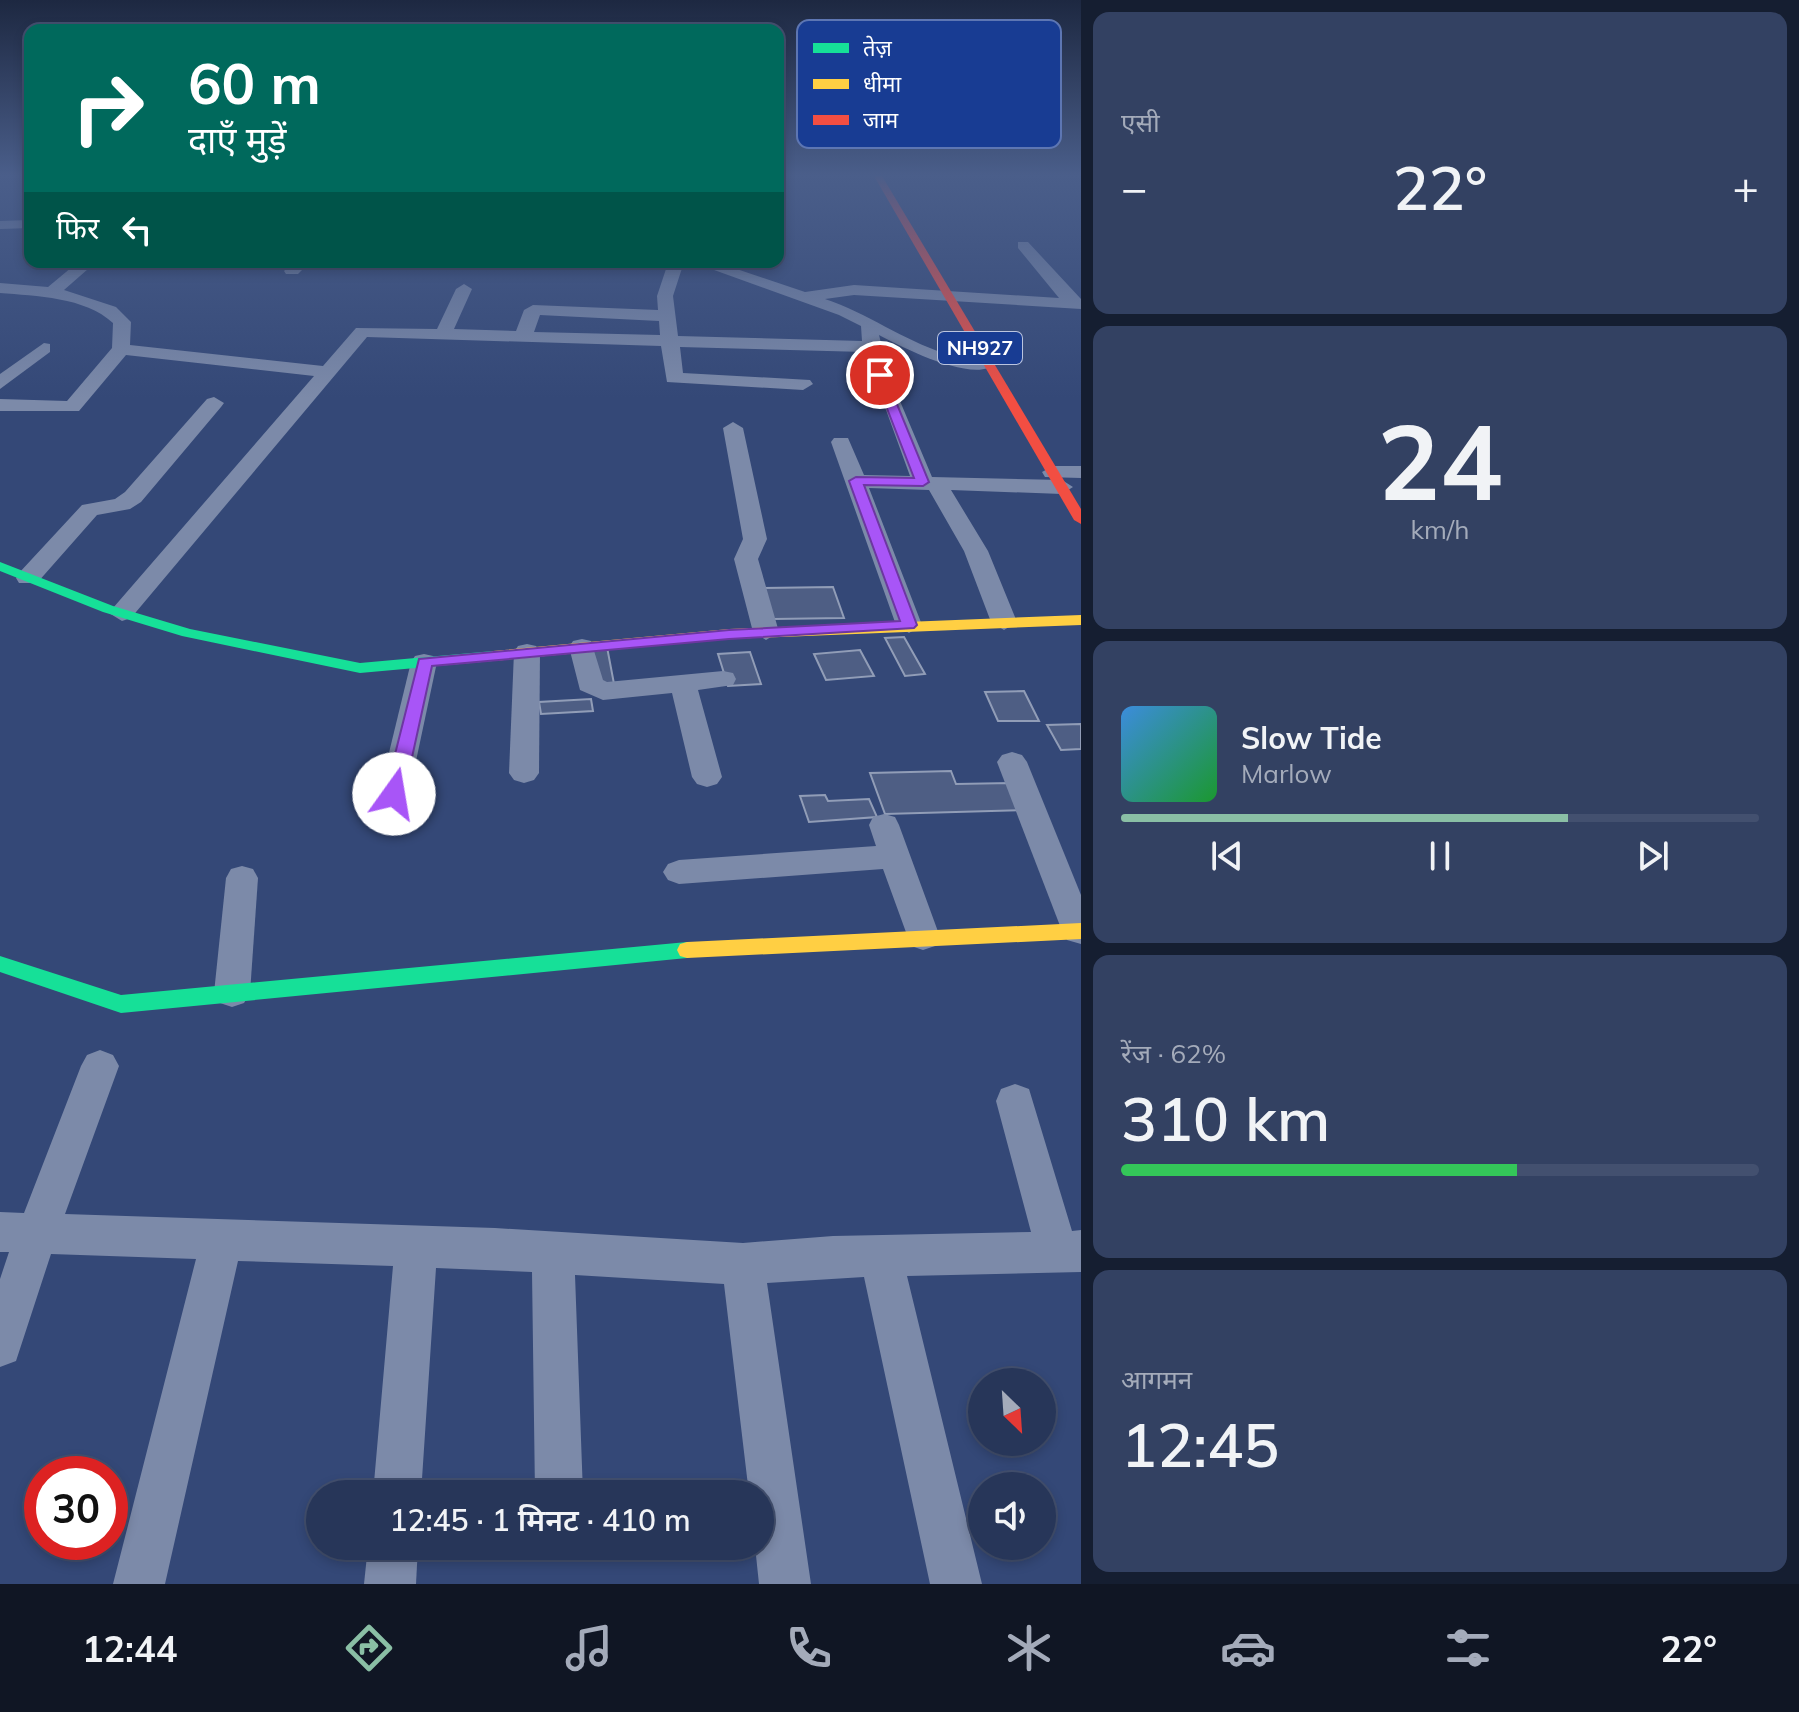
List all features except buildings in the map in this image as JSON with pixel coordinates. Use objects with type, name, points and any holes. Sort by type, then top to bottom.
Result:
[{"type":"main road","name":"NH927","points":[[922,250],[1081,520]]},
{"type":"main road","points":[[0,566],[122,613],[187,633],[360,668],[766,632],[1081,620]]},
{"type":"main road","points":[[0,964],[121,1004],[642,952],[1080,931]]},
{"type":"street","points":[[1028,250],[1077,304]]},
{"type":"street","points":[[52,292],[81,268]]},
{"type":"street","points":[[673,268],[665,296],[674,378],[803,384]]},
{"type":"street","points":[[717,268],[867,322],[941,359],[988,363]]},
{"type":"street","points":[[0,288],[52,292],[110,311],[122,322],[121,349],[77,405],[0,405]]},
{"type":"street","points":[[443,334],[464,289]]},
{"type":"street","points":[[800,297],[854,290],[951,299],[1077,304]]},
{"type":"street","points":[[523,337],[533,310],[667,316]]},
{"type":"street","points":[[867,322],[871,347],[929,483],[976,551],[1004,622]]},
{"type":"street","points":[[122,613],[362,332],[871,347]]},
{"type":"street","points":[[0,383],[44,348]]},
{"type":"street","points":[[121,349],[330,372]]},
{"type":"street","points":[[28,578],[90,510],[122,504],[133,497],[214,403]]},
{"type":"street","points":[[733,428],[755,539],[746,559],[766,632]]},
{"type":"street","points":[[841,442],[909,625]]},
{"type":"street","points":[[856,481],[1057,480],[1081,472]]},
{"type":"street","points":[[582,647],[590,684],[595,689],[723,679]]},
{"type":"street","points":[[524,773],[527,652]]},
{"type":"street","points":[[394,794],[424,662]]},
{"type":"street","points":[[683,684],[707,777]]},
{"type":"street","points":[[1012,762],[1080,931]]},
{"type":"street","points":[[884,825],[923,937]]},
{"type":"street","points":[[679,872],[895,856]]},
{"type":"street","points":[[232,993],[242,878]]},
{"type":"street","points":[[0,1345],[18,1234],[100,1066]]},
{"type":"street","points":[[18,1234],[416,1246],[743,1264],[881,1256],[1069,1251],[1015,1101]]},
{"type":"street","points":[[139,1584],[222,1238]]},
{"type":"street","points":[[398,1480],[416,1246]]},
{"type":"street","points":[[553,1252],[559,1480]]},
{"type":"street","points":[[881,1256],[956,1584]]},
{"type":"street","points":[[743,1264],[785,1584]]},
{"type":"street","points":[[390,1584],[392,1560]]},
{"type":"traffic: fast","points":[[0,566],[108,609],[187,633],[360,668],[493,656]]},
{"type":"traffic: fast","points":[[0,964],[121,1004],[687,950]]},
{"type":"traffic: slow","points":[[493,656],[729,634],[1081,620]]},
{"type":"traffic: slow","points":[[687,950],[1081,931]]},
{"type":"traffic: jam","points":[[922,250],[1081,520]]},
{"type":"route","points":[[394,794],[424,662],[729,634],[909,625],[856,481],[923,482],[880,375]]}]
